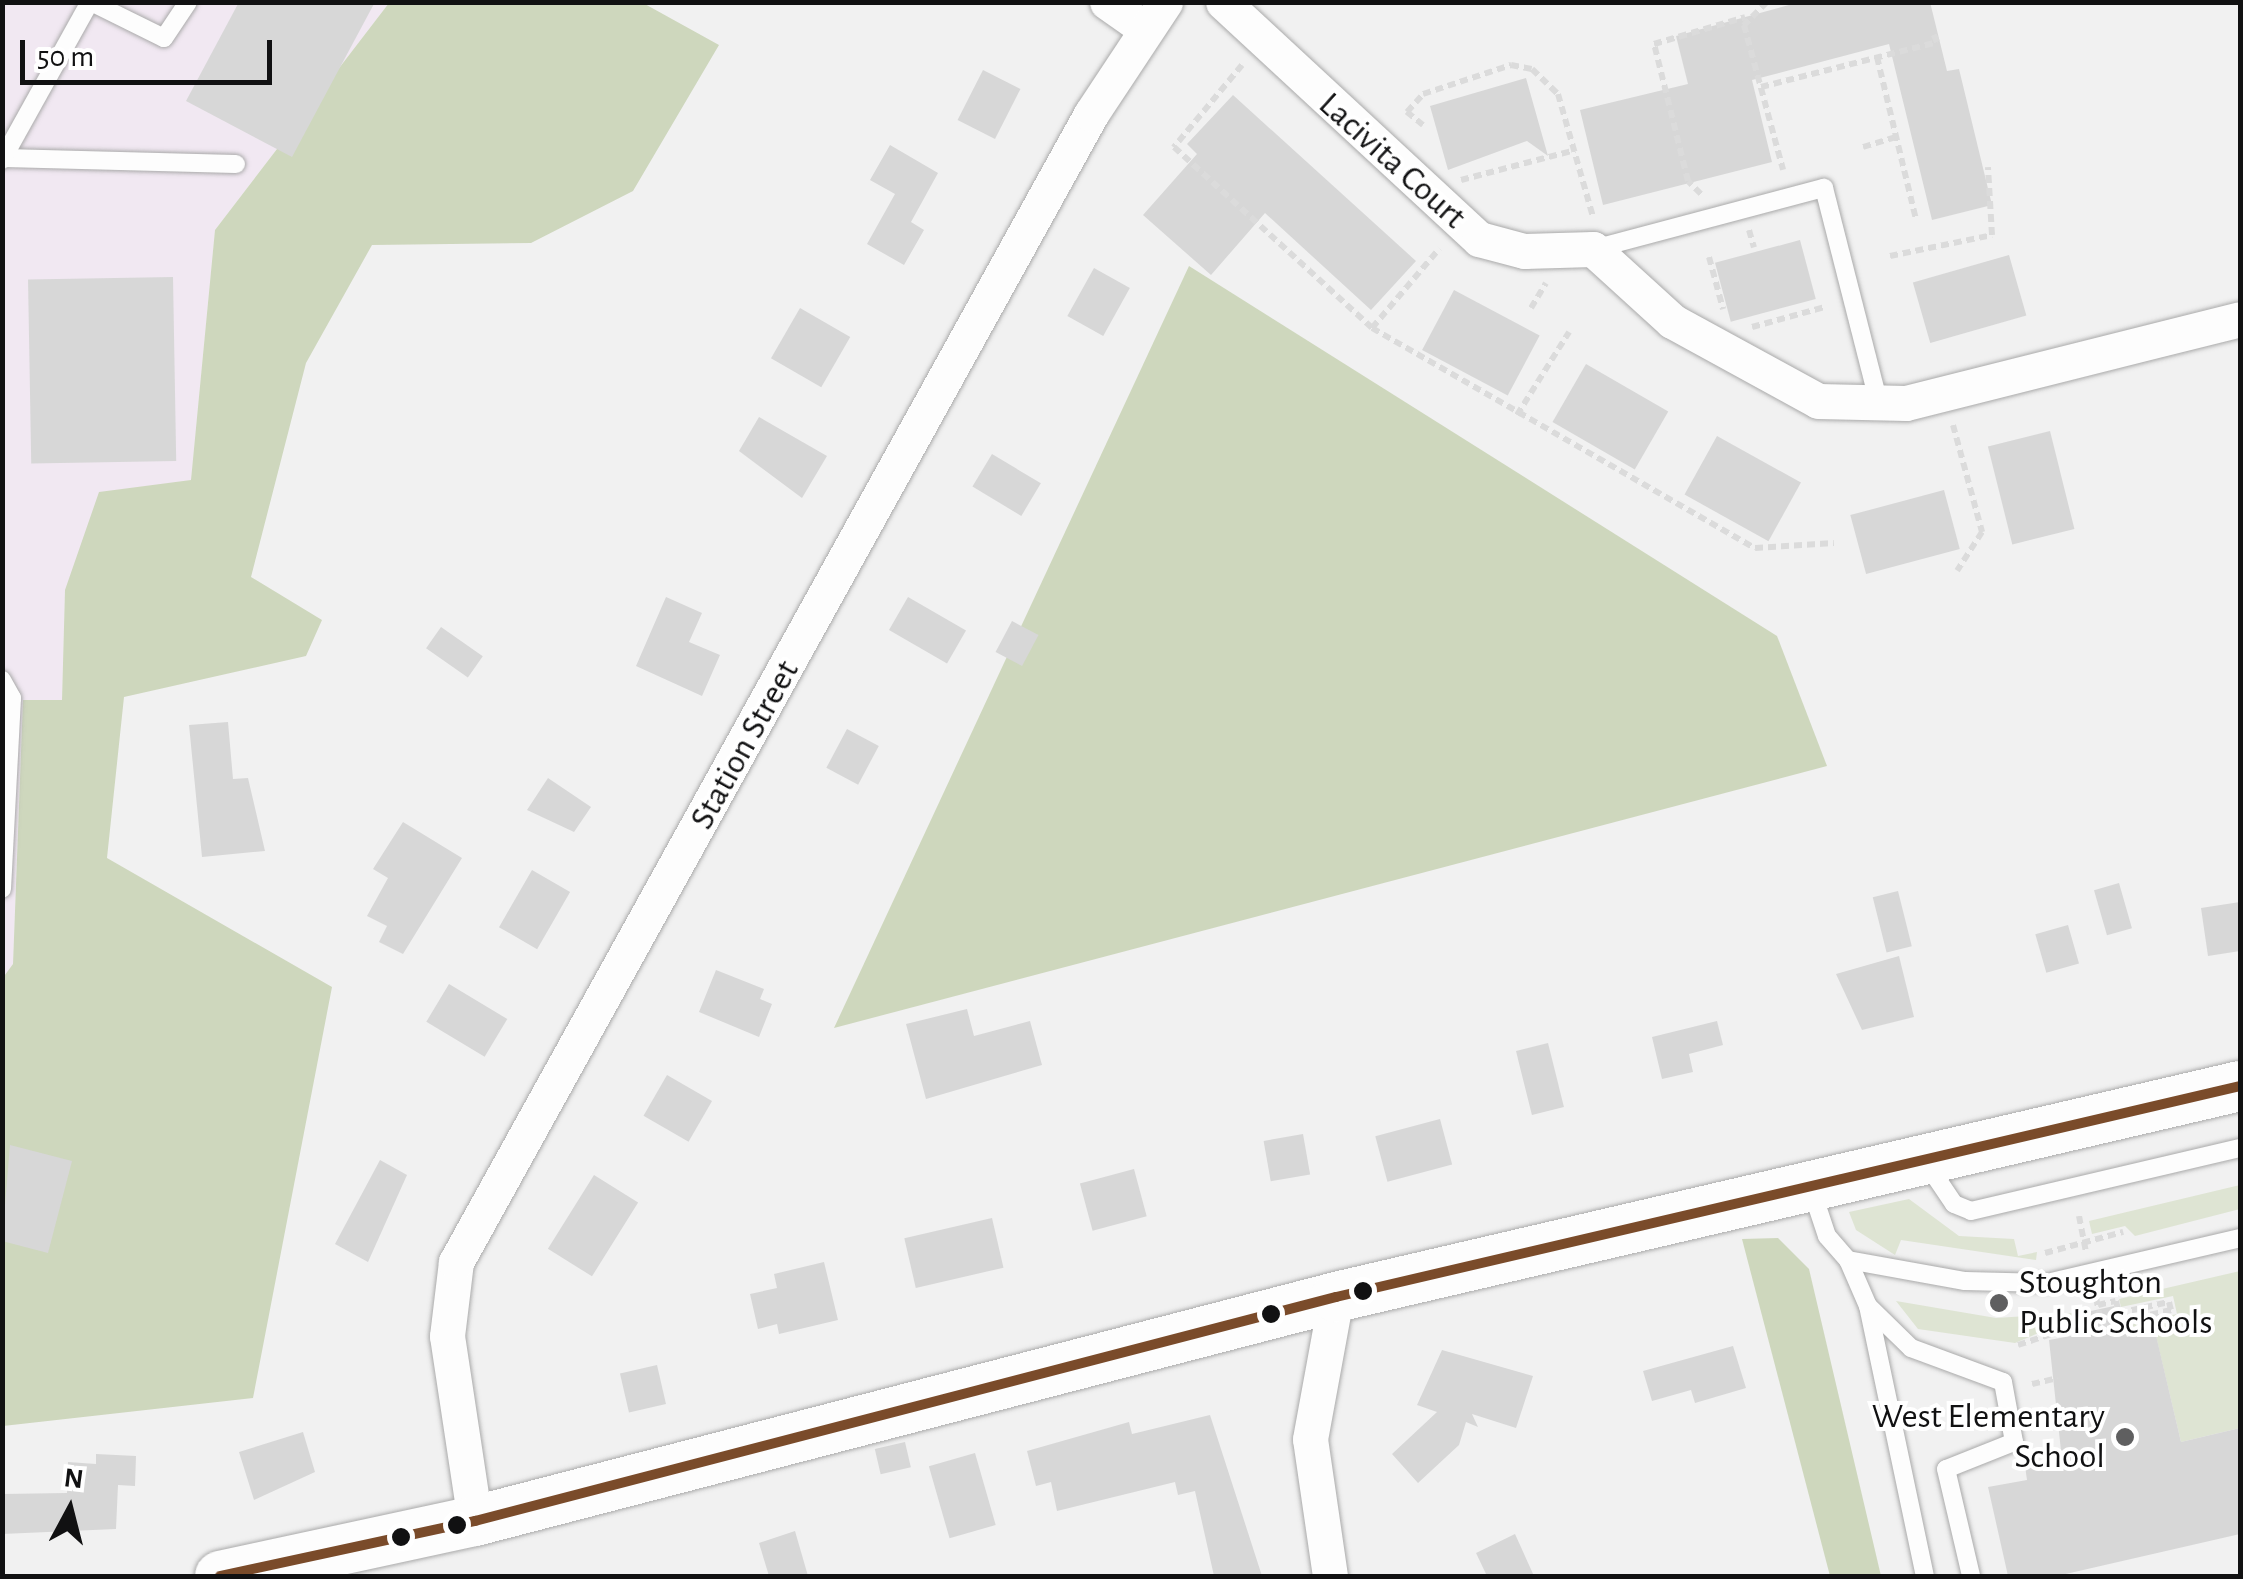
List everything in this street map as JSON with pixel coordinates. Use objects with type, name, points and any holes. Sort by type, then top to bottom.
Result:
[{"type":"main road","points":[[242,1575],[475,1522],[1336,1297],[2240,1086]]},
{"type":"street","points":[[1107,2],[1155,15]]},
{"type":"street","name":"Lacivita Court","points":[[1223,2],[1479,239],[1524,252],[1594,236]]},
{"type":"street","name":"Station Street","points":[[475,1522],[448,1336],[456,1262],[1155,15]]},
{"type":"street","points":[[1594,236],[1642,300],[1688,330],[1818,401],[1880,407],[2240,319]]},
{"type":"street","points":[[1330,1576],[1310,1438],[1336,1297]]},
{"type":"lane","points":[[188,2],[171,34],[154,38],[91,2],[3,159],[236,164]]},
{"type":"lane","name":"Lacivita Court","points":[[1594,236],[1824,188],[1880,407]]},
{"type":"lane","points":[[2,680],[12,698],[2,889]]},
{"type":"lane","points":[[1924,1159],[1954,1204],[1971,1211],[2240,1148]]},
{"type":"lane","points":[[1810,1185],[1826,1236],[1848,1260],[1868,1306],[1925,1576]]},
{"type":"lane","points":[[1848,1260],[2033,1284],[2240,1238]]},
{"type":"lane","points":[[1868,1306],[1911,1348],[2003,1382],[2014,1442],[1946,1469],[1971,1576]]},
{"type":"path","points":[[1701,194],[1688,181],[1654,44],[1745,18],[1767,2]]},
{"type":"path","points":[[1745,18],[1783,170]]},
{"type":"path","points":[[1762,87],[1936,42],[1934,35]]},
{"type":"path","points":[[1878,58],[1916,220]]},
{"type":"path","points":[[1242,65],[1174,148],[1372,328],[1517,415],[1755,548],[1834,544]]},
{"type":"path","points":[[1423,125],[1408,112],[1423,94],[1521,67],[1558,94],[1594,236]]},
{"type":"path","points":[[1863,147],[1896,136]]},
{"type":"path","points":[[1445,184],[1575,150]]},
{"type":"path","points":[[1890,256],[1992,235],[1988,167]]},
{"type":"path","points":[[1749,229],[1754,248]]},
{"type":"path","points":[[1372,328],[1440,248]]},
{"type":"path","points":[[1709,257],[1730,331],[1825,307]]},
{"type":"path","points":[[1532,308],[1551,274]]},
{"type":"path","points":[[1517,415],[1570,332]]},
{"type":"path","points":[[1953,427],[1982,532],[1958,571]]},
{"type":"path","points":[[2080,1216],[2085,1242]]},
{"type":"path","points":[[2044,1253],[2123,1232]]},
{"type":"path","points":[[2116,1301],[2119,1313],[2168,1302],[2171,1310],[2101,1326],[2100,1318],[2097,1302],[2116,1301]]},
{"type":"path","points":[[2018,1344],[2100,1318]]},
{"type":"path","points":[[2032,1384],[2057,1378]]},
{"type":"shaded area","points":[[3,3],[389,3],[215,230],[191,481],[65,590],[62,700],[23,700],[13,964],[3,979]]},
{"type":"green space","points":[[389,3],[643,3],[719,45],[633,191],[531,243],[372,245],[306,363],[251,577],[322,620],[306,656],[124,697],[107,858],[332,987],[253,1398],[3,1426],[2,979],[13,964],[23,700],[62,700],[65,590],[99,492],[191,480],[215,230]]},
{"type":"green space","points":[[1189,266],[1777,636],[1827,766],[834,1028]]},
{"type":"green space","points":[[2240,1185],[2240,1209],[2135,1236],[2125,1226],[2092,1234],[2089,1221]]},
{"type":"green space","points":[[1909,1199],[1959,1236],[2014,1239],[2018,1256],[2037,1252],[2036,1260],[1901,1240],[1895,1255],[1856,1230],[1849,1212]]},
{"type":"green space","points":[[1778,1238],[1809,1269],[1881,1576],[1830,1576],[1742,1239]]},
{"type":"green space","points":[[2240,1271],[2240,1428],[2181,1442],[2155,1332],[2129,1337],[2126,1326],[2177,1314],[2173,1296],[2121,1307],[2119,1299]]},
{"type":"green space","points":[[1896,1301],[1996,1318],[2088,1312],[2015,1343],[1918,1329]]},
{"type":"building","points":[[239,2],[375,2],[292,157],[186,101]]},
{"type":"building","points":[[1800,2],[1930,2],[1947,71],[1959,69],[1992,205],[1932,220],[1889,44],[1752,80],[1772,162],[1603,205],[1580,110],[1688,84],[1676,36]]},
{"type":"building","points":[[983,70],[1020,89],[995,139],[958,120]]},
{"type":"building","points":[[1526,78],[1548,156],[1527,141],[1448,170],[1430,106]]},
{"type":"building","points":[[1233,95],[1416,261],[1371,310],[1265,213],[1211,275],[1143,215],[1197,154],[1187,144]]},
{"type":"building","points":[[890,145],[938,173],[911,222],[924,230],[904,265],[867,244],[895,194],[870,180]]},
{"type":"building","points":[[1800,240],[1816,299],[1731,322],[1715,263]]},
{"type":"building","points":[[2009,255],[2026,316],[1930,343],[1913,283]]},
{"type":"building","points":[[1094,268],[1130,288],[1103,336],[1067,316]]},
{"type":"building","points":[[173,277],[176,461],[31,464],[28,280]]},
{"type":"building","points":[[1454,290],[1540,336],[1508,396],[1422,350]]},
{"type":"building","points":[[800,308],[850,337],[821,387],[771,358]]},
{"type":"building","points":[[1586,364],[1668,412],[1635,470],[1552,422]]},
{"type":"building","points":[[759,417],[827,456],[802,498],[739,451]]},
{"type":"building","points":[[2050,431],[2074,529],[2012,544],[1988,446]]},
{"type":"building","points":[[1717,436],[1801,483],[1768,541],[1685,495]]},
{"type":"building","points":[[992,454],[1041,483],[1021,516],[972,487]]},
{"type":"building","points":[[1944,490],[1960,549],[1866,574],[1850,515]]},
{"type":"building","points":[[666,597],[702,613],[689,642],[720,655],[702,696],[636,666]]},
{"type":"building","points":[[908,597],[966,630],[947,663],[889,630]]},
{"type":"building","points":[[1012,621],[1038,635],[1022,666],[996,652]]},
{"type":"building","points":[[441,627],[483,656],[468,678],[426,648]]},
{"type":"building","points":[[228,722],[233,779],[248,778],[265,851],[202,857],[189,725]]},
{"type":"building","points":[[847,729],[879,746],[858,785],[826,768]]},
{"type":"building","points":[[548,778],[591,807],[574,832],[527,810]]},
{"type":"building","points":[[403,822],[462,858],[403,954],[379,942],[387,926],[367,916],[388,878],[373,869]]},
{"type":"building","points":[[532,870],[570,892],[537,949],[499,927]]},
{"type":"building","points":[[2119,883],[2132,928],[2107,935],[2094,890]]},
{"type":"building","points":[[1898,891],[1912,946],[1887,953],[1873,897]]},
{"type":"building","points":[[2240,902],[2240,951],[2208,956],[2201,908]]},
{"type":"building","points":[[2068,925],[2079,963],[2046,973],[2035,934]]},
{"type":"building","points":[[1899,956],[1914,1017],[1862,1030],[1836,974]]},
{"type":"building","points":[[716,970],[764,989],[760,999],[772,1004],[759,1037],[699,1012]]},
{"type":"building","points":[[449,984],[507,1019],[485,1057],[426,1022]]},
{"type":"building","points":[[967,1009],[974,1036],[1030,1021],[1042,1065],[926,1099],[906,1024]]},
{"type":"building","points":[[1717,1021],[1723,1045],[1689,1054],[1693,1072],[1662,1079],[1652,1037]]},
{"type":"building","points":[[1548,1043],[1564,1107],[1532,1115],[1516,1051]]},
{"type":"building","points":[[667,1075],[712,1101],[689,1142],[644,1116]]},
{"type":"building","points":[[1440,1119],[1452,1164],[1387,1182],[1375,1136]]},
{"type":"building","points":[[1303,1134],[1310,1174],[1271,1181],[1264,1141]]},
{"type":"building","points":[[10,1145],[72,1161],[48,1253],[2,1241]]},
{"type":"building","points":[[380,1160],[407,1175],[368,1262],[335,1244]]},
{"type":"building","points":[[1134,1169],[1147,1216],[1093,1231],[1080,1183]]},
{"type":"building","points":[[594,1175],[638,1203],[592,1276],[548,1249]]},
{"type":"building","points":[[992,1218],[1003,1268],[916,1288],[904,1238]]},
{"type":"building","points":[[824,1262],[838,1320],[779,1334],[777,1324],[758,1329],[750,1294],[777,1288],[774,1274]]},
{"type":"building","name":"West Elementary School","points":[[2114,1306],[2127,1337],[2155,1331],[2181,1442],[2240,1428],[2240,1534],[2057,1576],[2008,1576],[1988,1487],[2027,1480],[2025,1466],[2062,1460],[2049,1340],[2082,1334],[2077,1314]]},
{"type":"building","points":[[1733,1346],[1746,1388],[1695,1403],[1691,1390],[1652,1401],[1643,1371]]},
{"type":"building","points":[[1442,1350],[1533,1376],[1516,1428],[1472,1414],[1478,1427],[1466,1422],[1459,1445],[1418,1483],[1392,1454],[1437,1412],[1417,1405]]},
{"type":"building","points":[[657,1365],[666,1404],[629,1413],[620,1374]]},
{"type":"building","points":[[1210,1415],[1262,1576],[1214,1576],[1195,1491],[1178,1495],[1175,1482],[1057,1511],[1051,1482],[1036,1486],[1027,1451],[1129,1422],[1132,1434]]},
{"type":"building","points":[[303,1432],[315,1472],[254,1500],[239,1452]]},
{"type":"building","points":[[905,1442],[911,1467],[881,1474],[875,1449]]},
{"type":"building","points":[[975,1453],[996,1525],[950,1538],[929,1466]]},
{"type":"building","points":[[96,1454],[136,1456],[135,1486],[118,1485],[116,1529],[2,1534],[2,1494],[67,1493],[68,1462],[96,1464]]},
{"type":"building","points":[[795,1531],[808,1576],[769,1576],[759,1543]]},
{"type":"building","points":[[1515,1534],[1534,1576],[1487,1576],[1476,1553]]},
{"type":"transit line","points":[[220,1576],[475,1521],[1336,1297],[2240,1086]]},
{"type":"place","name":"Stoughton Public Schools","points":[[1999,1303]]},
{"type":"place","name":"West Elementary School","points":[[2125,1437]]}]
